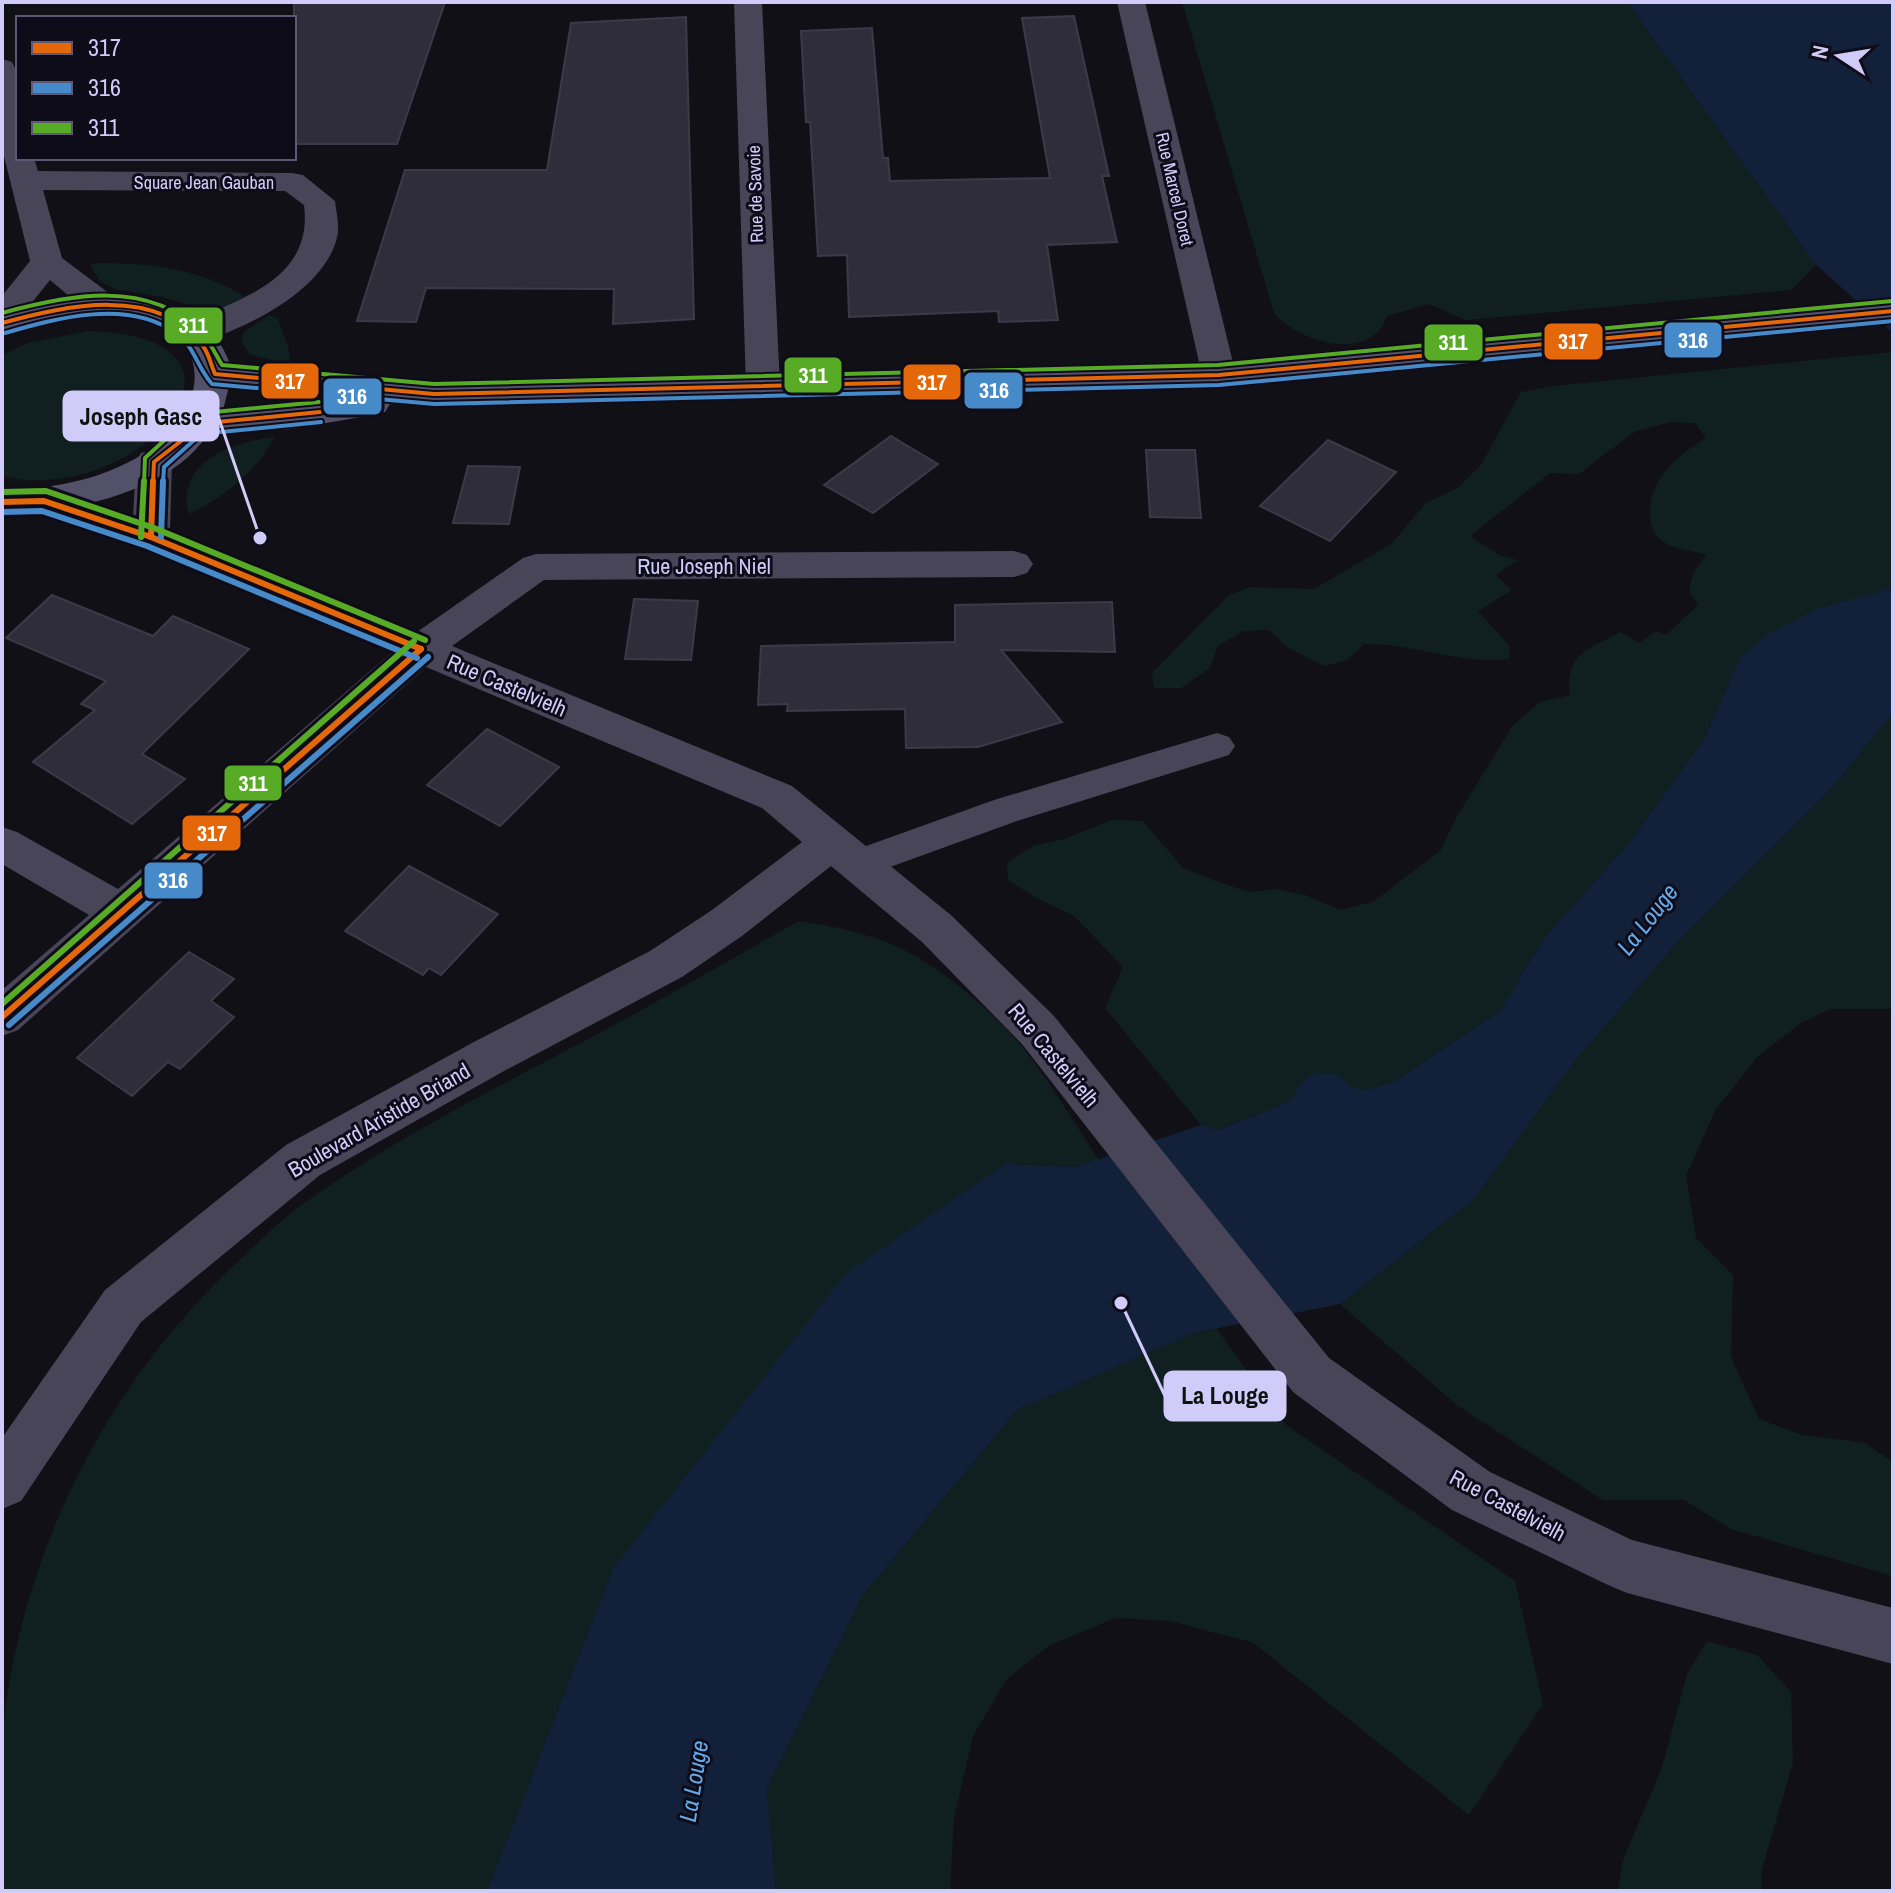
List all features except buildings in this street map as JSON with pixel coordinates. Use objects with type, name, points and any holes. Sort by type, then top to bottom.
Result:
[{"type":"street","name":"Rue de Savoie","points":[[748,2],[763,387]]},
{"type":"street","name":"Rue Marcel Doret","points":[[1131,2],[1219,375]]},
{"type":"street","points":[[2,68],[16,142]]},
{"type":"street","points":[[20,163],[47,262],[102,304]]},
{"type":"street","name":"Square Jean Gauban","points":[[20,163],[292,182],[319,201],[322,234],[306,270],[282,289],[193,333]]},
{"type":"street","points":[[2,321],[47,262]]},
{"type":"street","points":[[2,321],[67,306],[102,304],[136,307],[164,315],[193,333],[205,345],[215,374],[207,407],[196,424],[154,462],[121,480],[83,494],[44,501],[2,502]]},
{"type":"street","points":[[215,374],[434,394],[1219,375],[1893,311]]},
{"type":"street","points":[[196,424],[291,417],[434,394]]},
{"type":"street","points":[[151,537],[154,462]]},
{"type":"street","name":"Rue Castelvielh","points":[[44,501],[151,537],[777,797],[937,929],[1038,1030],[1311,1375],[1471,1491],[1627,1566],[1893,1636]]},
{"type":"street","name":"Rue Joseph Niel","points":[[2,1017],[421,649],[536,567],[1014,564]]},
{"type":"street","points":[[2,844],[121,912]]},
{"type":"street","name":"Boulevard Aristide Briand","points":[[2,1483],[123,1306],[303,1160],[488,1057],[666,964],[727,923],[844,854]]},
{"type":"lane","points":[[844,854],[1007,810],[1217,746]]},
{"type":"shaded area","points":[[1182,2],[1627,2],[1816,265],[1791,290],[1466,320],[1429,304],[1387,316],[1379,331],[1366,340],[1351,344],[1316,339],[1285,323],[1274,313]]},
{"type":"shaded area","points":[[136,264],[192,273],[245,297],[219,311],[114,289],[100,281],[90,265]]},
{"type":"shaded area","points":[[269,315],[278,319],[291,364],[250,355],[241,341],[244,332]]},
{"type":"shaded area","points":[[88,331],[147,340],[178,360],[184,388],[171,418],[142,446],[102,468],[53,479],[2,476],[2,355],[28,343]]},
{"type":"shaded area","points":[[1893,352],[1893,588],[1740,658],[1704,739],[1630,842],[1546,936],[1499,1012],[1397,1080],[1367,1090],[1353,1088],[1338,1075],[1302,1082],[1288,1102],[1217,1130],[1201,1125],[1105,1008],[1123,967],[1074,916],[1008,880],[1007,863],[1032,846],[1064,839],[1112,820],[1143,821],[1183,868],[1213,880],[1249,892],[1276,889],[1308,896],[1340,910],[1373,902],[1441,850],[1456,818],[1513,725],[1540,702],[1570,695],[1571,670],[1581,654],[1621,632],[1639,643],[1656,631],[1666,635],[1698,605],[1689,591],[1693,573],[1706,555],[1661,540],[1654,531],[1650,516],[1659,480],[1675,460],[1706,438],[1695,423],[1670,422],[1634,432],[1579,474],[1550,473],[1470,536],[1501,556],[1518,560],[1496,575],[1512,590],[1478,611],[1510,646],[1509,659],[1472,659],[1364,644],[1347,660],[1324,666],[1287,647],[1269,630],[1243,631],[1218,646],[1210,668],[1181,688],[1154,688],[1152,673],[1229,595],[1250,587],[1314,589],[1391,544],[1426,503],[1458,488],[1481,465],[1521,392],[1554,386]]},
{"type":"shaded area","points":[[274,437],[259,461],[238,482],[189,514],[187,496],[190,481],[199,468],[226,450]]},
{"type":"shaded area","points":[[1893,713],[1893,1009],[1830,1009],[1801,1023],[1757,1057],[1716,1109],[1686,1176],[1696,1238],[1733,1275],[1731,1357],[1759,1419],[1802,1435],[1865,1443],[1893,1462],[1893,1576],[1731,1529],[1684,1500],[1603,1500],[1458,1406],[1340,1304],[1474,1199],[1574,1062],[1681,938],[1831,789]]},
{"type":"shaded area","points":[[799,921],[850,931],[888,943],[917,957],[966,992],[997,1019],[1023,1048],[1099,1160],[1076,1167],[1005,1164],[613,1569],[487,1891],[2,1891],[3,1728],[14,1660],[30,1594],[53,1530],[81,1468],[115,1410],[154,1354],[198,1302],[285,1218],[359,1166],[429,1124]]},
{"type":"shaded area","points":[[1217,1329],[1286,1425],[1515,1581],[1543,1704],[1469,1815],[1252,1642],[1170,1621],[1115,1618],[1048,1646],[1006,1680],[973,1736],[954,1818],[950,1891],[776,1891],[767,1788],[862,1596],[1017,1410],[1194,1333]]},
{"type":"shaded area","points":[[1707,1641],[1757,1655],[1791,1692],[1793,1762],[1761,1873],[1761,1891],[1618,1891],[1623,1860],[1662,1767],[1687,1674]]},
{"type":"water","points":[[1627,2],[1893,2],[1893,333],[1816,265]]},
{"type":"water","points":[[1893,588],[1893,713],[1831,789],[1681,938],[1574,1062],[1474,1199],[1340,1304],[1194,1333],[1017,1410],[862,1596],[767,1788],[776,1891],[487,1891],[613,1569],[846,1273],[1006,1164],[1076,1167],[1201,1125],[1218,1130],[1288,1102],[1302,1082],[1316,1073],[1338,1075],[1353,1088],[1367,1090],[1397,1080],[1499,1012],[1546,936],[1630,842],[1704,739],[1740,658],[1767,635],[1820,608]]},
{"type":"transit line","name":"311","points":[[2,313],[64,298],[127,296],[156,302],[182,315],[204,336],[222,365],[434,384],[1218,365],[1892,301]]},
{"type":"transit line","name":"317","points":[[2,323],[80,307],[137,307],[163,314],[186,327],[203,346],[215,374],[434,394],[1219,375],[1893,311]]},
{"type":"transit line","name":"316","points":[[5,333],[69,317],[117,314],[139,317],[160,323],[178,334],[212,384],[434,404],[1219,385],[1893,321]]},
{"type":"transit line","name":"311","points":[[141,537],[145,458],[193,414],[319,402]]},
{"type":"transit line","name":"317","points":[[151,537],[154,462],[181,441],[196,424],[320,412]]},
{"type":"transit line","name":"316","points":[[161,537],[164,467],[201,434],[321,422]]},
{"type":"transit line","name":"311","points":[[2,492],[46,491],[154,528],[425,640]]},
{"type":"transit line","name":"317","points":[[2,502],[44,501],[151,537],[421,649]]},
{"type":"transit line","name":"316","points":[[2,512],[42,511],[147,546],[417,658]]},
{"type":"transit line","name":"311","points":[[2,1004],[414,641]]},
{"type":"transit line","name":"317","points":[[2,1017],[421,649]]},
{"type":"transit line","name":"316","points":[[9,1025],[428,657]]},
{"type":"place","name":"Joseph Gasc","points":[[260,538]]},
{"type":"place","name":"La Louge","points":[[1121,1303]]}]
